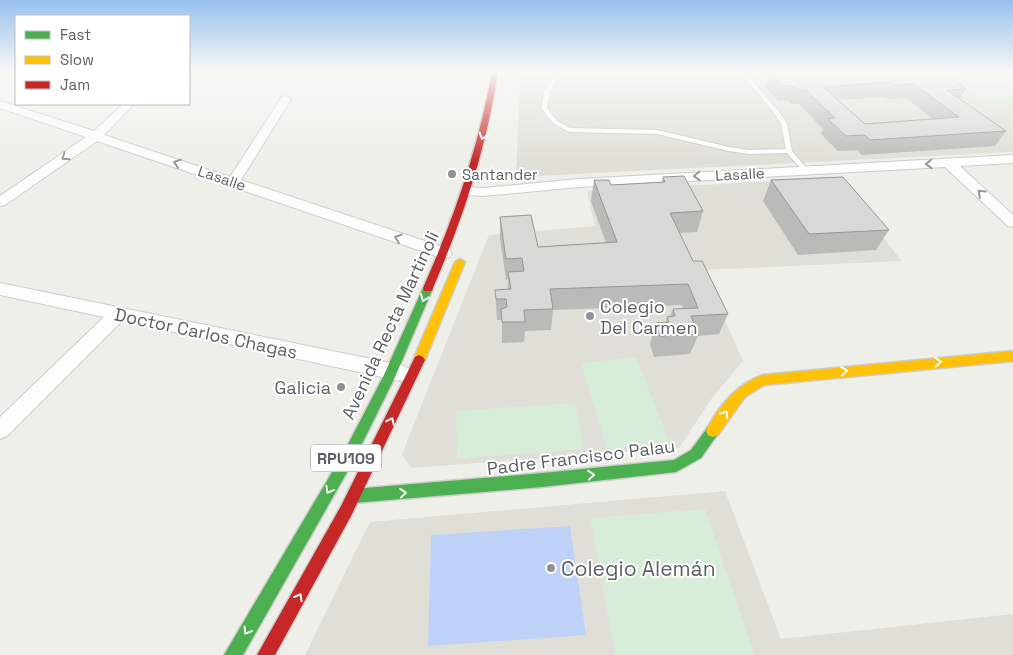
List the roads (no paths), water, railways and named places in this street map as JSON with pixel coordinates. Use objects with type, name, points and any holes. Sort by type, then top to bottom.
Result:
[{"type":"main road","name":"Avenida Recta Martinoli","points":[[233,655],[329,491],[392,371],[444,253],[468,191],[486,126],[490,102]]},
{"type":"main road","name":"Avenida Recta Martinoli","points":[[266,655],[354,496],[412,376],[464,252]]},
{"type":"main road","name":"Padre Francisco Palau","points":[[354,496],[532,481],[676,466],[696,454],[746,387],[767,378],[1013,356]]},
{"type":"street","points":[[233,182],[284,102]]},
{"type":"street","name":"Lasalle","points":[[0,104],[444,253]]},
{"type":"street","points":[[0,202],[96,136],[129,105]]},
{"type":"street","name":"Lasalle","points":[[468,191],[483,192],[580,183],[1013,159]]},
{"type":"street","points":[[949,163],[1013,223]]},
{"type":"street","name":"Doctor Carlos Chagas","points":[[0,290],[412,376]]},
{"type":"street","points":[[0,430],[117,314]]},
{"type":"lane","points":[[544,102],[544,108],[556,122],[569,130],[657,132],[749,152],[789,151]]},
{"type":"lane","points":[[767,102],[784,124],[789,151],[805,170]]},
{"type":"water","points":[[570,526],[586,635],[428,646],[431,535]]},
{"type":"place","name":"Santander","points":[[452,174]]},
{"type":"place","name":"Colegio Del Carmen","points":[[590,316]]},
{"type":"place","name":"Galicia","points":[[341,387]]},
{"type":"place","name":"Colegio Alemán","points":[[551,568]]}]
